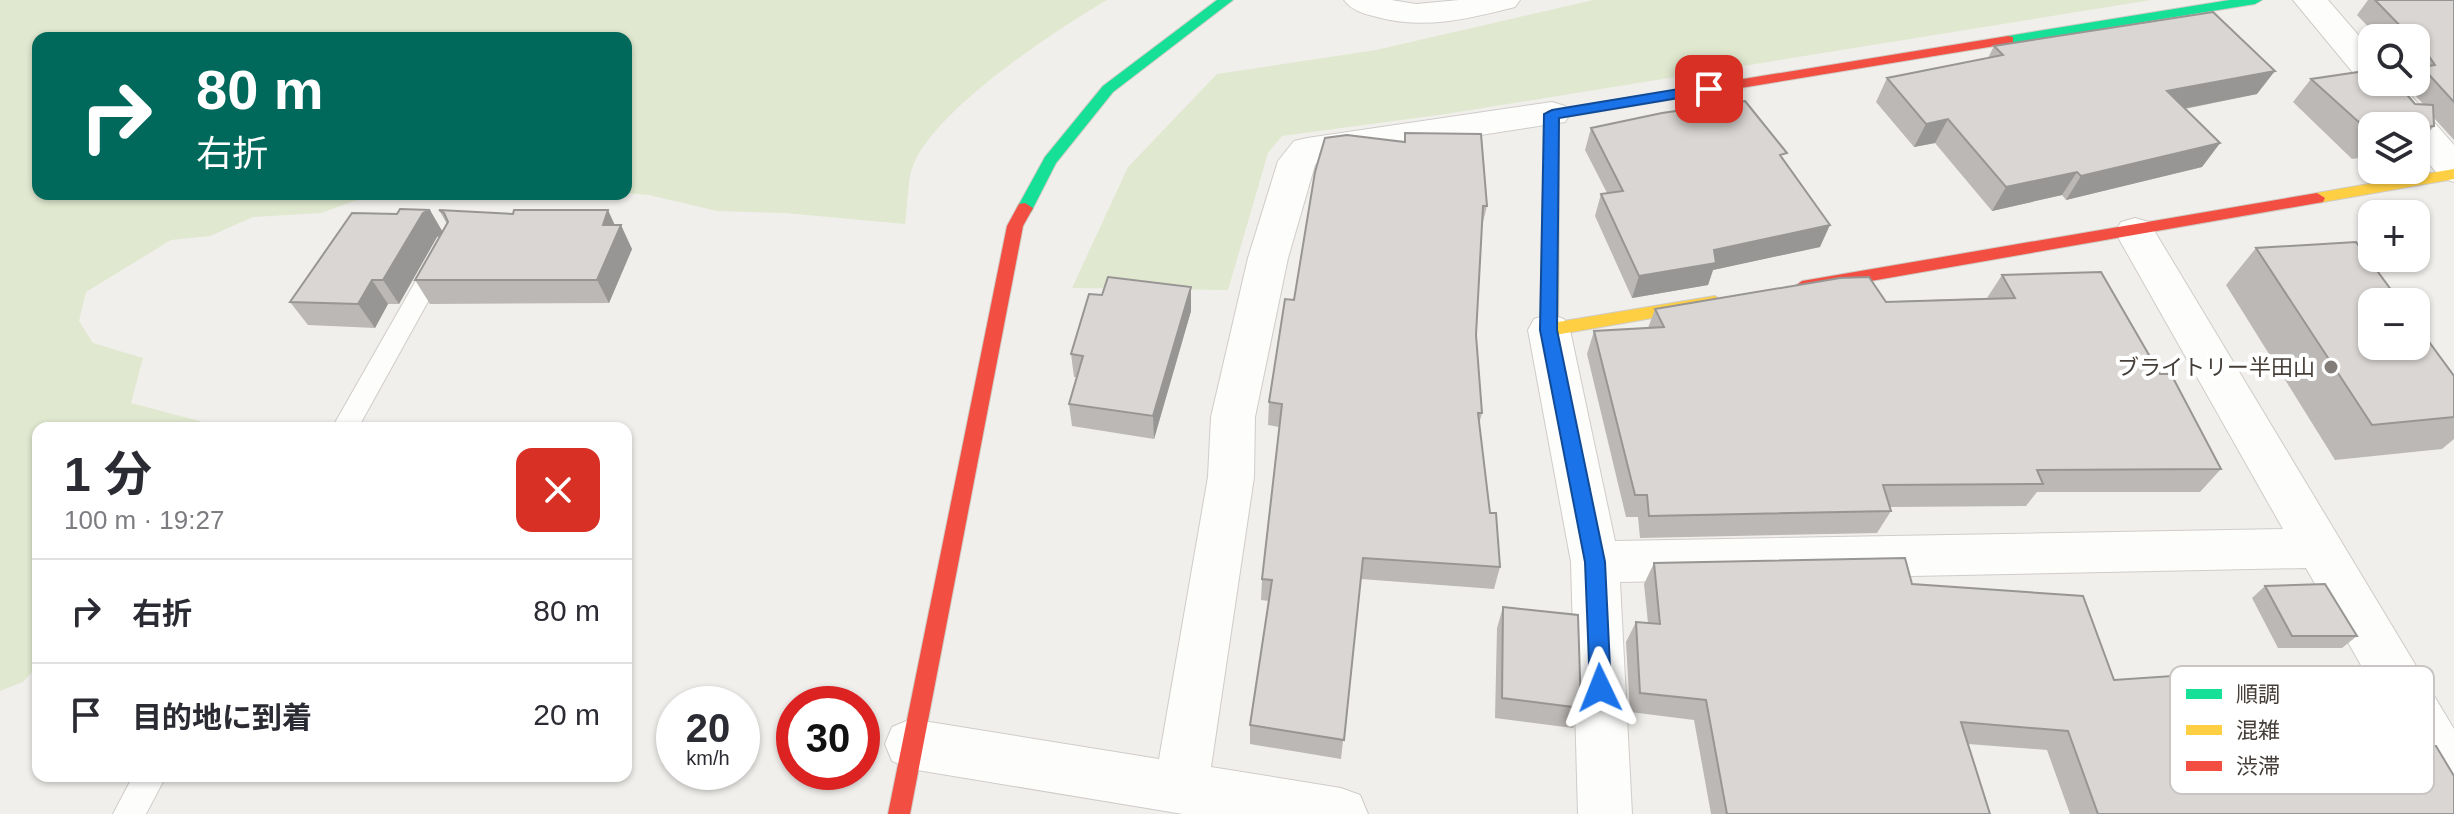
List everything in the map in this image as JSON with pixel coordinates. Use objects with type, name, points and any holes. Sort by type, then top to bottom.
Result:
[{"type":"street","points":[[899,814],[1015,226],[1050,161],[1108,89],[1226,0]]},
{"type":"street","points":[[1361,0],[1387,11],[1427,17],[1503,0]]},
{"type":"street","points":[[1181,788],[1231,477],[1233,417],[1268,258],[1297,161],[1307,150],[1552,114],[2255,0]]},
{"type":"street","points":[[2310,0],[2358,57]]},
{"type":"street","points":[[1780,291],[2135,232],[2454,171],[2392,96]]},
{"type":"street","points":[[1552,114],[1549,330],[1595,562],[1605,814]]},
{"type":"street","points":[[2135,232],[2389,666]]},
{"type":"street","points":[[1549,330],[1734,299]]},
{"type":"street","points":[[1595,562],[2321,548]]},
{"type":"street","points":[[2434,743],[2454,778]]},
{"type":"street","points":[[911,744],[1341,814]]},
{"type":"lane","points":[[348,422],[448,244]]},
{"type":"lane","points":[[129,814],[147,782]]},
{"type":"green space","points":[[0,0],[1107,0],[1000,72],[948,118],[914,163],[905,224],[785,213],[717,211],[632,194],[632,32],[32,32],[32,200],[357,200],[321,213],[253,217],[210,236],[171,240],[86,292],[79,321],[93,343],[143,358],[131,403],[203,422],[32,422],[32,672],[23,682],[0,691]]},
{"type":"green space","points":[[1593,0],[2151,0],[1446,114],[1282,136],[1268,153],[1228,290],[1072,288],[1128,167],[1217,74],[1376,50]]},
{"type":"building","points":[[2375,0],[2454,0],[2454,102],[2430,76],[2430,66],[2435,65],[2430,58],[2430,24],[2398,24]]},
{"type":"building","points":[[2213,12],[2275,71],[2167,91],[2220,143],[2081,176],[2077,172],[2006,187],[1948,119],[1926,124],[1887,78],[2003,55],[1994,46]]},
{"type":"building","points":[[2358,72],[2358,96],[2408,96],[2415,104],[2433,105],[2434,126],[2430,126],[2430,112],[2358,112],[2358,121],[2311,79]]},
{"type":"building","points":[[1745,101],[1787,153],[1780,155],[1830,225],[1714,250],[1716,263],[1639,276],[1601,194],[1623,191],[1591,128],[1662,113]]},
{"type":"building","points":[[1405,133],[1481,134],[1487,206],[1483,206],[1476,335],[1482,413],[1478,413],[1490,513],[1496,513],[1500,567],[1363,558],[1344,740],[1250,725],[1272,580],[1262,579],[1282,404],[1269,402],[1285,299],[1294,300],[1315,172],[1325,138],[1347,135],[1405,142]]},
{"type":"building","points":[[400,209],[430,210],[423,213],[383,280],[372,280],[358,304],[290,302],[352,213],[397,214]]},
{"type":"building","points":[[439,210],[513,214],[514,210],[608,210],[603,225],[621,225],[597,280],[415,280],[448,222]]},
{"type":"building","points":[[2356,242],[2358,272],[2378,272],[2390,288],[2358,288],[2358,360],[2430,360],[2430,343],[2454,376],[2454,417],[2372,425],[2256,248]]},
{"type":"building","points":[[2101,272],[2160,374],[2171,374],[2221,469],[2037,470],[2043,484],[1883,485],[1891,511],[1649,516],[1647,495],[1635,495],[1594,331],[1664,327],[1655,309],[1840,278],[1869,277],[1886,302],[2015,298],[2002,275]]},
{"type":"building","points":[[1108,277],[1191,287],[1153,416],[1069,404],[1083,356],[1071,354],[1089,294],[1102,295]]},
{"type":"building","points":[[1905,558],[1912,584],[2083,596],[2114,680],[2170,676],[2170,794],[2434,794],[2436,746],[2454,776],[2454,814],[2098,814],[2068,731],[1961,722],[1990,814],[1727,814],[1706,700],[1640,693],[1636,622],[1660,624],[1654,563]]},
{"type":"building","points":[[2325,584],[2357,636],[2292,636],[2265,586]]},
{"type":"building","points":[[1503,607],[1578,615],[1581,708],[1502,698]]},
{"type":"traffic: fast","points":[[1025,208],[1050,161],[1108,89],[1226,0]]},
{"type":"traffic: fast","points":[[2008,40],[2255,0]]},
{"type":"traffic: slow","points":[[2317,198],[2454,174]]},
{"type":"traffic: slow","points":[[1551,190],[1549,330],[1715,302]]},
{"type":"traffic: jam","points":[[1551,190],[1552,114],[2008,40]]},
{"type":"traffic: jam","points":[[1802,287],[2317,198]]},
{"type":"traffic: jam","points":[[899,814],[1015,226],[1025,208]]},
{"type":"place","name":"ブライトリー半田山","points":[[2331,367]]},
{"type":"route","points":[[1600,688],[1595,562],[1549,330],[1552,114],[1709,89]]}]
